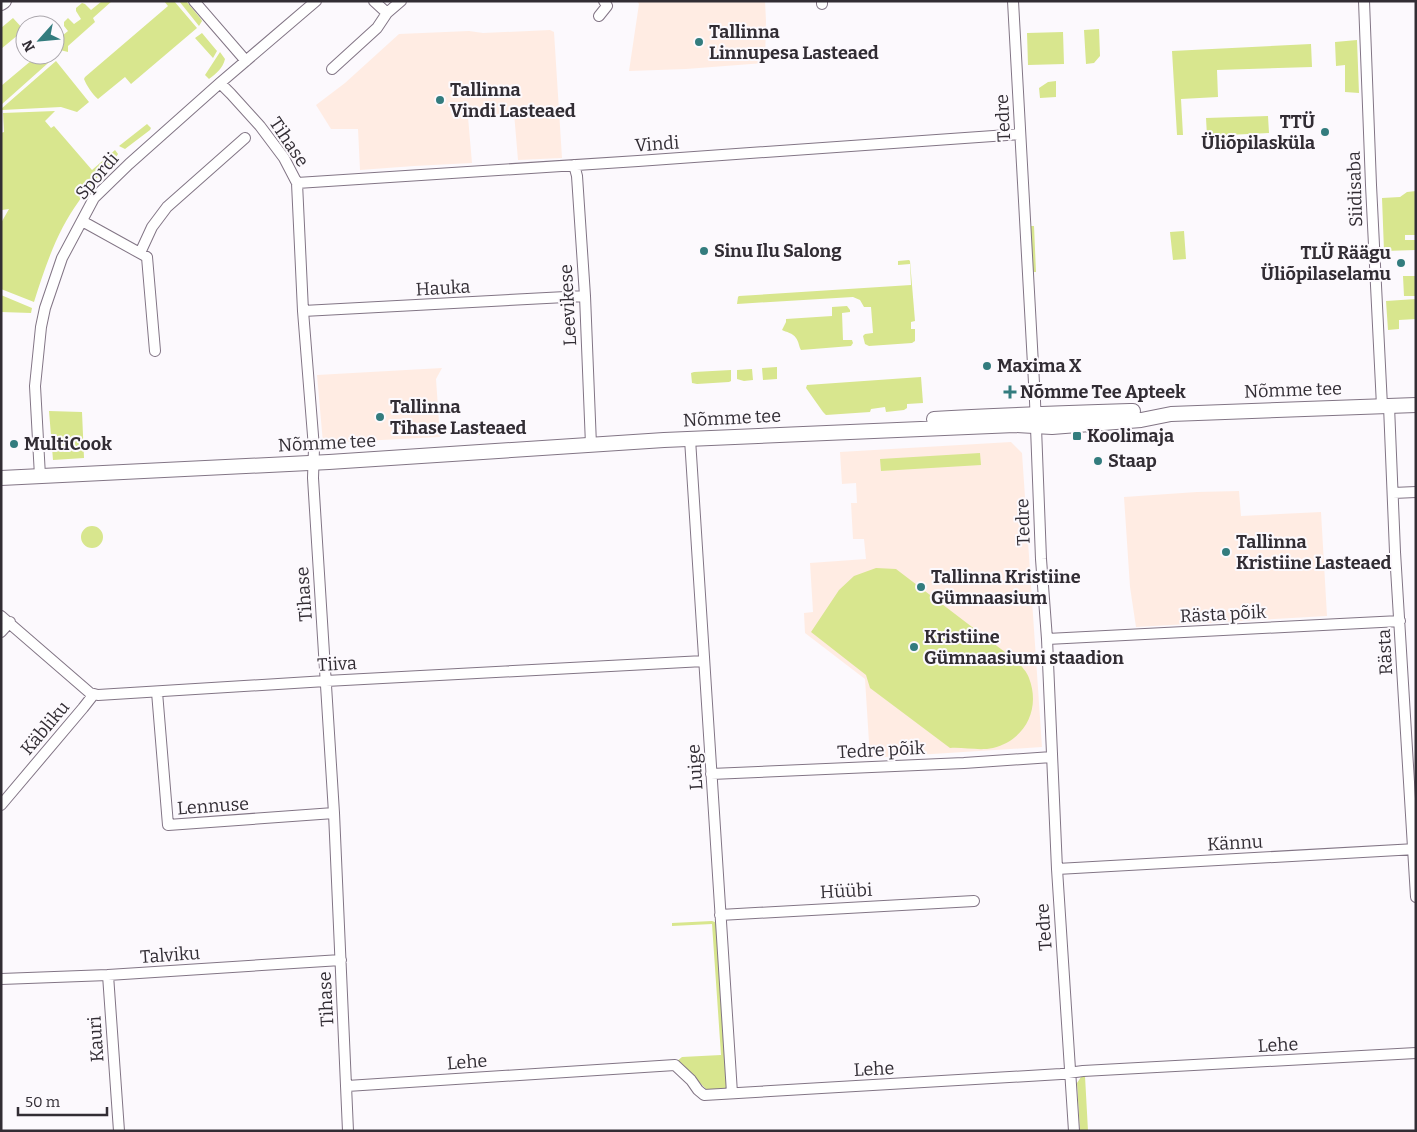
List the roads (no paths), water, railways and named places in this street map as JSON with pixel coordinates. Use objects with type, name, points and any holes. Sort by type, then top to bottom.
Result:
[{"type":"street","points":[[194,1],[246,61]]},
{"type":"street","name":"Spordi","points":[[40,476],[35,386],[41,327],[45,308],[62,258],[94,198],[128,164],[316,1]]},
{"type":"street","points":[[374,1],[387,13]]},
{"type":"street","points":[[332,68],[378,28],[387,13],[401,1]]},
{"type":"street","points":[[599,16],[607,6],[604,1]]},
{"type":"street","name":"Tedre","points":[[1013,1],[1041,559],[1047,639],[1057,869],[1074,1131]]},
{"type":"street","name":"Siidisaba","points":[[1364,1],[1371,185],[1386,406]]},
{"type":"street","name":"Tihase","points":[[220,83],[260,126],[284,158],[296,183],[334,812],[348,1131]]},
{"type":"street","name":"Vindi","points":[[296,183],[1020,134]]},
{"type":"street","points":[[140,253],[152,227],[167,206],[245,138]]},
{"type":"street","name":"Leevikese","points":[[574,165],[584,296],[592,445]]},
{"type":"street","points":[[82,221],[147,257],[155,351]]},
{"type":"street","name":"Hauka","points":[[303,311],[584,296]]},
{"type":"street","name":"Nõmme tee","points":[[1,478],[313,462],[690,439],[1015,425],[1035,420],[1052,427],[1141,420],[1171,414],[1416,405]]},
{"type":"street","name":"Rästa","points":[[1386,406],[1393,493],[1416,896]]},
{"type":"street","name":"Luige","points":[[690,439],[732,1093]]},
{"type":"street","points":[[1393,493],[1416,492]]},
{"type":"street","points":[[1,632],[5,619],[90,693],[94,694]]},
{"type":"street","name":"Rästa põik","points":[[1047,639],[1400,621]]},
{"type":"street","name":"Tiiva","points":[[94,694],[157,692],[704,660]]},
{"type":"street","name":"Lennuse","points":[[157,692],[168,826],[334,812]]},
{"type":"street","name":"Käbliku","points":[[1,805],[94,694]]},
{"type":"street","name":"Tedre põik","points":[[712,774],[1052,757]]},
{"type":"street","name":"Kännu","points":[[1057,869],[1414,849]]},
{"type":"street","name":"Hüübi","points":[[720,915],[974,901]]},
{"type":"street","name":"Talviku","points":[[1,979],[108,975],[341,960]]},
{"type":"street","name":"Kauri","points":[[108,975],[119,1131]]},
{"type":"street","name":"Lehe","points":[[347,1086],[675,1065],[704,1094],[1416,1053]]},
{"type":"place","name":"Tallinna Linnupesa Lasteaed","points":[[699,42]]},
{"type":"place","name":"Tallinna Vindi Lasteaed","points":[[440,100]]},
{"type":"place","name":"TTÜ Üliõpilasküla","points":[[1325,132]]},
{"type":"place","name":"Sinu Ilu Salong","points":[[704,251]]},
{"type":"place","name":"TLÜ Räägu Üliõpilaselamu","points":[[1401,263]]},
{"type":"place","name":"Maxima X","points":[[987,366]]},
{"type":"place","name":"Nõmme Tee Apteek","points":[[1010,392]]},
{"type":"place","name":"Tallinna Tihase Lasteaed","points":[[380,417]]},
{"type":"place","name":"Koolimaja","points":[[1077,436]]},
{"type":"place","name":"MultiCook","points":[[14,444]]},
{"type":"place","name":"Staap","points":[[1098,461]]},
{"type":"place","name":"Tallinna Kristiine Lasteaed","points":[[1226,552]]},
{"type":"place","name":"Tallinna Kristiine Gümnaasium","points":[[921,587]]},
{"type":"place","name":"Kristiine Gümnaasiumi staadion","points":[[914,647]]}]
